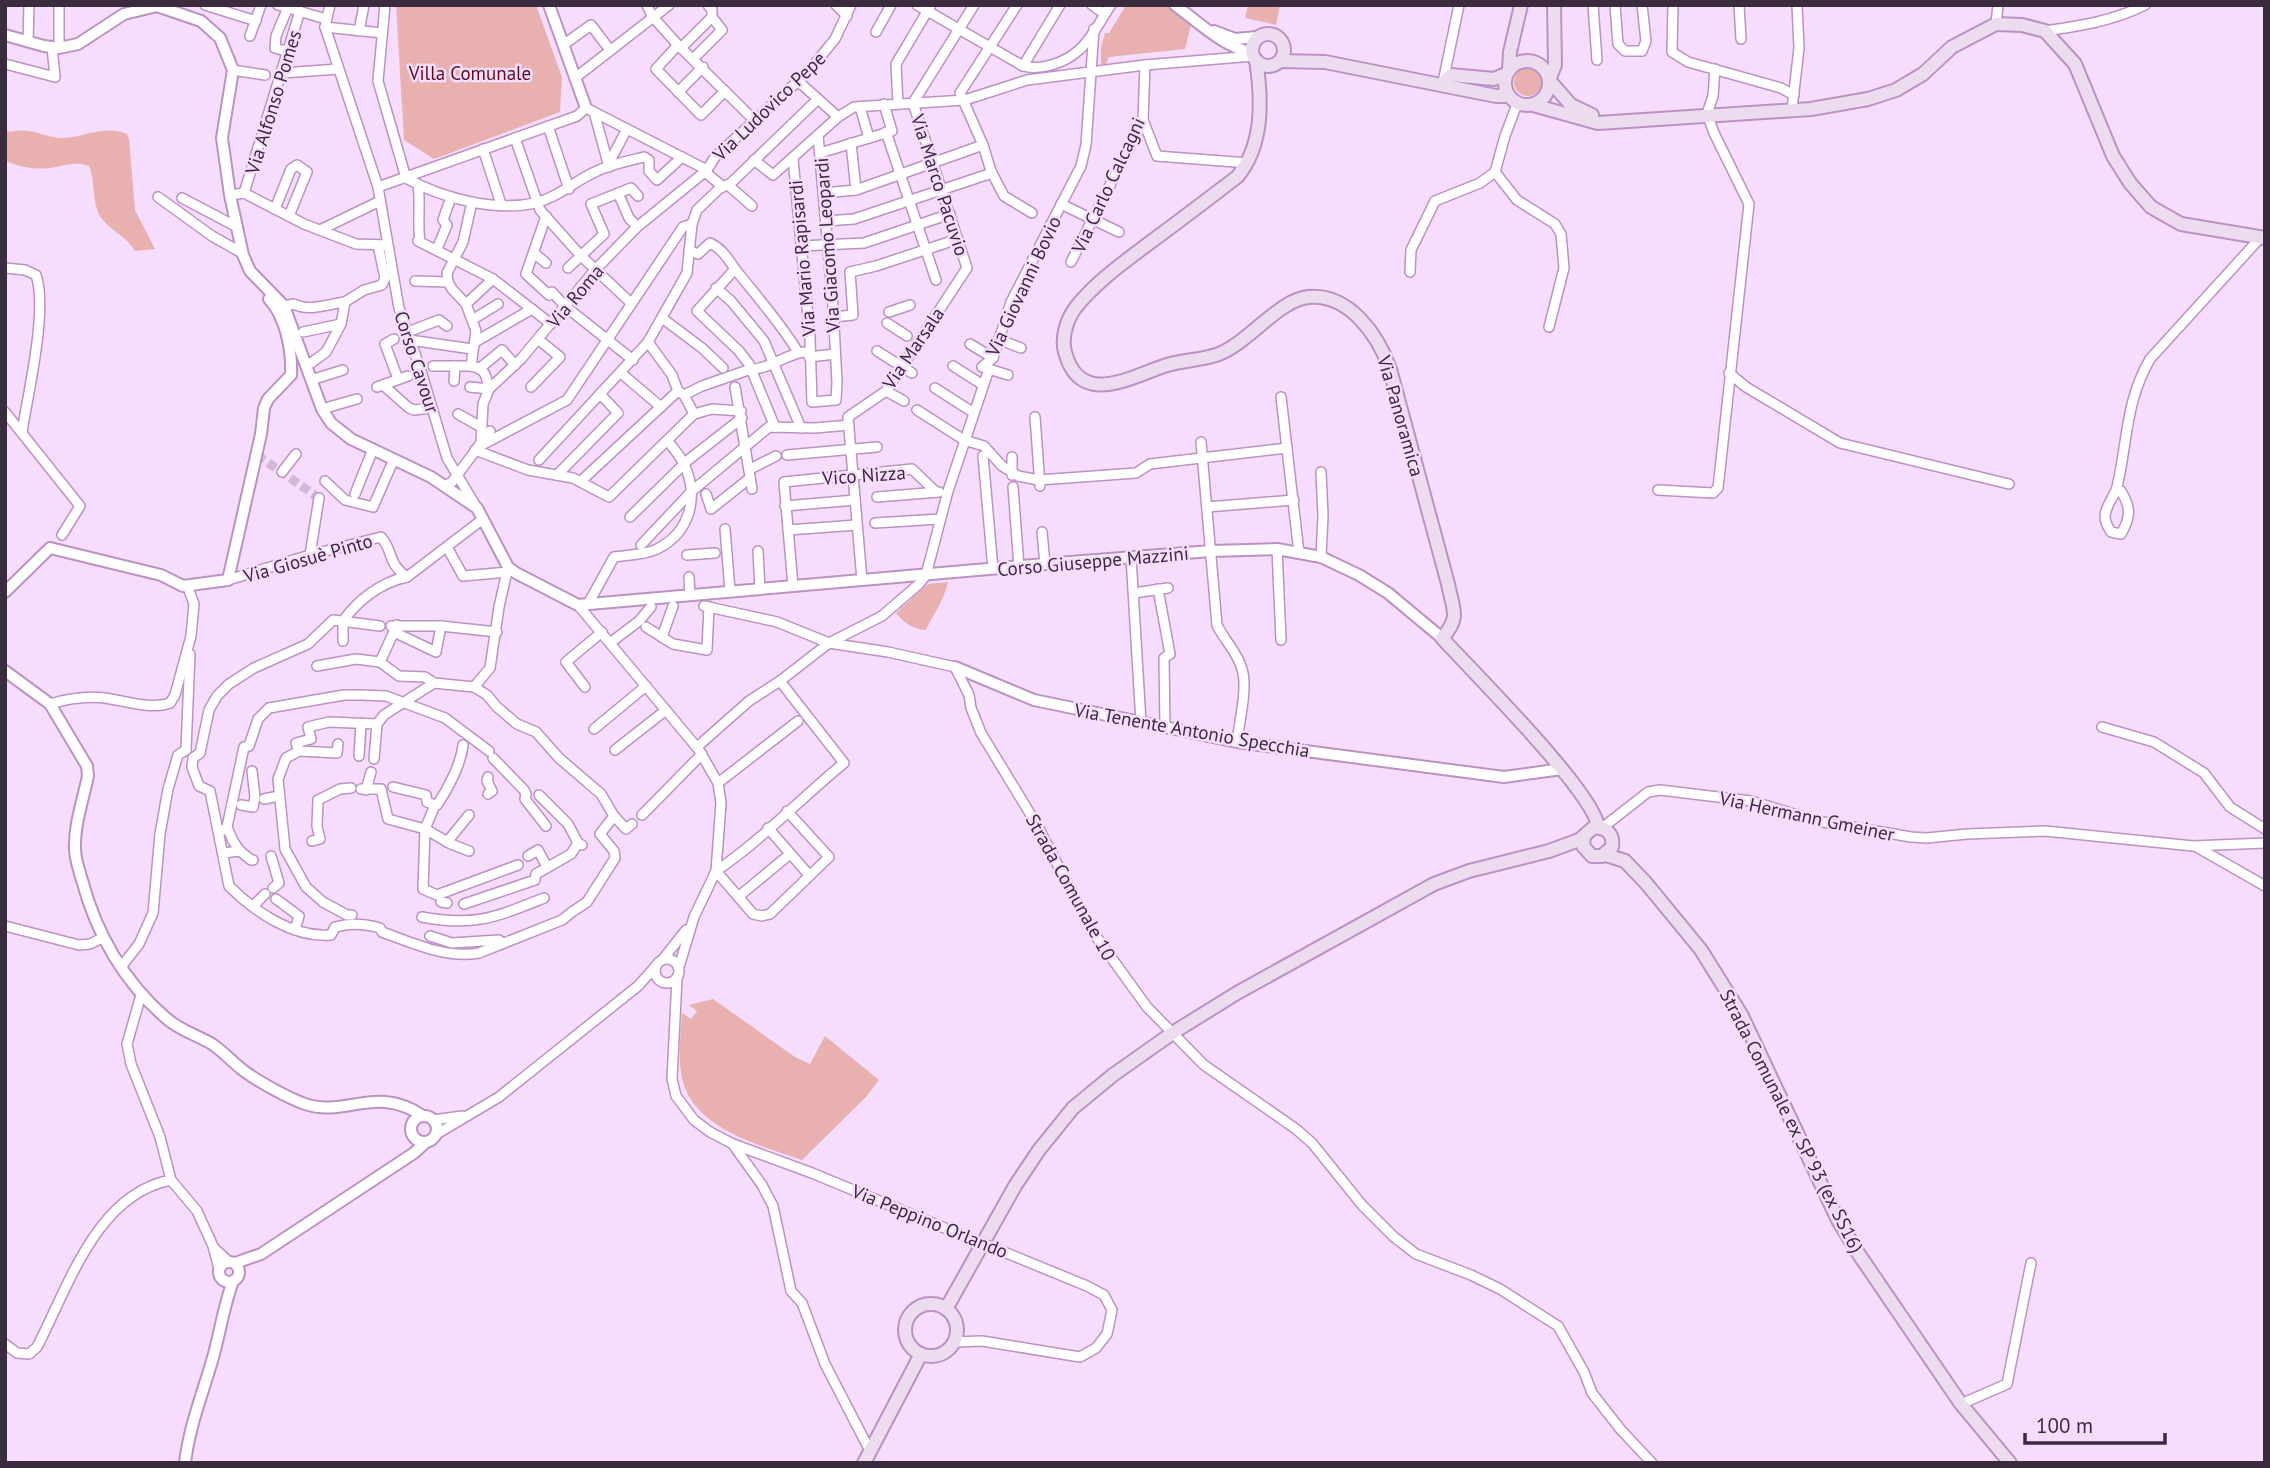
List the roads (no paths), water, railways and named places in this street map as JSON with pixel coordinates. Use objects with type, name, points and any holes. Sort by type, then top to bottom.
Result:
[{"type":"main road","points":[[1513,100],[1504,82],[1521,5]]},
{"type":"main road","points":[[1533,105],[1544,98],[1555,65],[1554,5]]},
{"type":"main road","points":[[1254,56],[1266,66],[1278,62],[1325,62],[1442,84],[1598,123],[1811,109],[1868,99],[1896,90],[1923,74],[1952,47],[1996,24],[2022,25],[2045,31],[2075,64],[2113,156],[2130,183],[2151,207],[2181,224],[2263,238]]},
{"type":"main road","points":[[1248,163],[1256,139],[1259,106],[1252,45],[1257,37],[1273,34],[1292,48],[1325,62]]},
{"type":"main road","points":[[1259,106],[1270,71],[1285,51],[1282,41]]},
{"type":"main road","points":[[1442,84],[1451,75],[1494,79],[1521,61],[1536,62],[1547,72],[1549,80],[1571,105],[1585,113],[1616,121]]},
{"type":"main road","name":"Via Panoramica","points":[[1248,163],[1237,177],[1087,294],[1073,310],[1065,329],[1063,346],[1067,361],[1083,380],[1102,385],[1116,384],[1168,365],[1219,354],[1245,340],[1286,305],[1306,297],[1324,298],[1340,303],[1373,332],[1390,369],[1448,584],[1455,620],[1442,638]]},
{"type":"main road","name":"Corso Giuseppe Mazzini","points":[[1442,638],[1562,769],[1588,803],[1593,830]]},
{"type":"main road","points":[[1549,851],[1593,830],[1608,832],[1613,841],[1606,855],[1595,857],[1583,846],[1593,830]]},
{"type":"main road","name":"Strada Comunale ex SP 93 (ex SS16)","points":[[1613,841],[1620,846],[1646,883]]},
{"type":"main road","points":[[946,1309],[1015,1186],[1039,1150],[1073,1108],[1113,1075],[1174,1032],[1236,994],[1434,884],[1469,871],[1549,851],[1587,852]]},
{"type":"main road","name":"Strada Comunale ex SP 93 (ex SS16)","points":[[1606,855],[1625,861],[1701,950],[1742,1016],[1838,1220],[1961,1404],[2010,1463]]},
{"type":"main road","points":[[930,1304],[946,1309],[956,1320],[955,1342],[944,1353],[936,1356],[920,1354],[908,1342],[905,1326],[908,1317],[921,1306],[930,1304]]},
{"type":"main road","points":[[867,1457],[920,1354]]},
{"type":"street","points":[[28,42],[29,5]]},
{"type":"street","points":[[205,5],[232,9],[256,21]]},
{"type":"street","points":[[250,36],[261,5]]},
{"type":"street","points":[[284,306],[294,304],[309,307],[345,302],[364,290],[382,285],[385,278],[378,187],[338,69],[326,23],[330,5]]},
{"type":"street","points":[[359,31],[363,5]]},
{"type":"street","points":[[385,5],[378,80],[406,178],[418,185],[472,202],[516,205],[537,203],[569,189],[609,165],[647,157],[649,171],[657,180],[682,158]]},
{"type":"street","points":[[549,5],[609,165]]},
{"type":"street","points":[[647,5],[652,16],[679,47],[703,67],[754,120]]},
{"type":"street","points":[[575,78],[669,5]]},
{"type":"street","points":[[693,59],[722,30],[712,17],[712,10],[708,5]]},
{"type":"street","points":[[836,5],[847,16]]},
{"type":"street","name":"Via Ludovico Pepe","points":[[706,171],[715,156],[799,81],[835,39],[852,5]]},
{"type":"street","points":[[876,32],[891,5]]},
{"type":"street","points":[[917,5],[929,8],[958,29],[1023,66],[1034,69],[1041,69],[1079,50],[1108,9],[1091,5]]},
{"type":"street","points":[[913,103],[974,5]]},
{"type":"street","points":[[1017,5],[960,93],[1004,196],[1032,213]]},
{"type":"street","points":[[1023,66],[1060,5]]},
{"type":"street","points":[[1175,5],[1216,38],[1234,49],[1254,56]]},
{"type":"street","points":[[1442,84],[1459,5]]},
{"type":"street","points":[[1593,5],[1597,60]]},
{"type":"street","points":[[1615,5],[1618,44],[1625,51],[1642,51],[1646,41],[1642,5]]},
{"type":"street","points":[[1673,5],[1672,51],[1688,62],[1781,88],[1794,95]]},
{"type":"street","points":[[1739,5],[1741,39]]},
{"type":"street","points":[[1792,109],[1799,48],[1797,5]]},
{"type":"street","points":[[1996,24],[1998,5]]},
{"type":"street","points":[[2045,31],[2090,24],[2129,13],[2145,5]]},
{"type":"street","points":[[6,38],[55,48],[78,44],[124,14],[157,6],[201,21],[220,38],[233,71],[222,138],[242,253],[254,282],[276,307],[284,325],[292,361],[291,374],[268,399],[264,408],[261,434],[228,580]]},
{"type":"street","points":[[289,52],[275,48],[285,6],[326,23],[382,33]]},
{"type":"street","points":[[5,64],[55,77],[59,7]]},
{"type":"street","points":[[898,103],[896,64],[929,8]]},
{"type":"street","name":"Via Alfonso Pomes","points":[[244,193],[300,12]]},
{"type":"street","points":[[712,17],[656,69],[701,115],[725,91]]},
{"type":"street","points":[[563,45],[591,24],[610,50]]},
{"type":"street","name":"Via Giovanni Bovio","points":[[926,575],[948,491],[989,369],[982,367],[993,358],[1012,302],[1081,166],[1086,145],[1094,29]]},
{"type":"street","points":[[1208,29],[1236,39],[1257,37]]},
{"type":"street","points":[[754,160],[773,175],[838,117],[855,107],[965,100],[1027,80],[1145,65],[1254,56]]},
{"type":"street","name":"Via Carlo Calcagni","points":[[1071,262],[1143,120],[1145,65]]},
{"type":"street","points":[[678,92],[703,67]]},
{"type":"street","points":[[283,73],[338,69]]},
{"type":"street","points":[[1658,490],[1716,492],[1749,204],[1714,134],[1707,114],[1713,96],[1715,69]]},
{"type":"street","points":[[233,71],[265,75]]},
{"type":"street","points":[[799,81],[838,117]]},
{"type":"street","points":[[539,460],[648,342],[687,272],[692,224],[697,210],[818,99]]},
{"type":"street","points":[[1410,272],[1411,250],[1435,201],[1480,184],[1495,172],[1513,100]]},
{"type":"street","name":"Via Marco Pacuvio","points":[[913,103],[967,268]]},
{"type":"street","points":[[820,153],[892,131],[884,104]]},
{"type":"street","points":[[860,107],[869,138]]},
{"type":"street","points":[[378,187],[590,110]]},
{"type":"street","points":[[590,110],[706,171],[722,186],[752,206]]},
{"type":"street","points":[[1143,120],[1157,156],[1248,163]]},
{"type":"street","points":[[548,126],[569,189]]},
{"type":"street","points":[[609,165],[627,129]]},
{"type":"street","points":[[886,132],[936,280]]},
{"type":"street","name":"Via Giacomo Leopardi","points":[[818,135],[835,354]]},
{"type":"street","points":[[515,138],[537,203],[581,256],[631,303]]},
{"type":"street","points":[[851,143],[856,190]]},
{"type":"street","points":[[823,193],[856,190],[982,145]]},
{"type":"street","points":[[483,149],[501,204]]},
{"type":"street","name":"Via Mario Rapisardi","points":[[793,159],[810,338],[812,402],[836,400],[835,354]]},
{"type":"street","points":[[275,209],[291,169],[297,165],[303,167],[307,172],[305,180],[289,216]]},
{"type":"street","name":"Via Roma","points":[[489,389],[539,340],[595,270],[637,227],[706,171]]},
{"type":"street","points":[[1495,172],[1517,200],[1555,224],[1561,234],[1564,268],[1549,327]]},
{"type":"street","points":[[826,221],[854,219],[992,173]]},
{"type":"street","points":[[418,185],[419,241],[493,279],[551,324]]},
{"type":"street","points":[[568,268],[604,234],[591,204],[631,188],[638,196]]},
{"type":"street","points":[[230,195],[244,193],[304,224],[356,244],[382,245]]},
{"type":"street","points":[[618,193],[629,218],[637,227]]},
{"type":"street","points":[[158,197],[199,228],[242,253]]},
{"type":"street","points":[[437,249],[447,225],[443,220],[451,197]]},
{"type":"street","points":[[182,198],[237,227]]},
{"type":"street","points":[[320,230],[380,201]]},
{"type":"street","points":[[472,202],[463,242],[447,273],[448,282],[466,304],[476,331],[473,346],[476,367]]},
{"type":"street","points":[[1061,204],[1119,232]]},
{"type":"street","points":[[802,246],[864,243],[950,214]]},
{"type":"street","points":[[547,216],[526,274],[549,295],[552,292],[562,300],[566,307],[606,341],[633,360]]},
{"type":"street","points":[[478,447],[567,400],[683,227],[692,224]]},
{"type":"street","points":[[2116,490],[2132,398],[2150,359],[2263,238]]},
{"type":"street","points":[[833,317],[853,315],[850,272],[958,239]]},
{"type":"street","points":[[689,250],[698,254],[710,243],[720,248],[777,319],[798,352]]},
{"type":"street","name":"Corso Cavour","points":[[382,245],[399,308],[411,335],[447,458],[477,508]]},
{"type":"street","points":[[534,253],[546,263]]},
{"type":"street","points":[[5,268],[25,270],[36,275],[38,283],[40,312],[22,432]]},
{"type":"street","name":"Via Marsala","points":[[849,421],[886,391],[902,366],[913,340],[967,268]]},
{"type":"street","points":[[735,269],[697,311],[739,351],[751,369],[775,426]]},
{"type":"street","points":[[250,271],[284,306],[322,409],[331,423],[342,434],[446,485],[477,508],[483,519],[508,569],[490,668],[474,687]]},
{"type":"street","points":[[466,304],[493,279]]},
{"type":"street","points":[[415,281],[448,282]]},
{"type":"street","points":[[716,288],[731,301],[764,341],[801,428]]},
{"type":"street","points":[[311,363],[326,352],[341,324],[345,302]]},
{"type":"street","points":[[472,320],[498,304]]},
{"type":"street","points":[[910,305],[888,317],[913,340]]},
{"type":"street","points":[[411,335],[473,346],[532,309]]},
{"type":"street","points":[[662,318],[702,348],[723,368]]},
{"type":"street","points":[[411,335],[439,320],[447,326]]},
{"type":"street","points":[[303,332],[341,324]]},
{"type":"street","points":[[992,325],[1001,336],[1021,348]]},
{"type":"street","points":[[394,339],[385,344],[398,379]]},
{"type":"street","points":[[531,387],[560,357],[539,340]]},
{"type":"street","points":[[648,342],[673,375],[694,414]]},
{"type":"street","points":[[970,344],[993,358]]},
{"type":"street","points":[[476,367],[502,350],[515,365]]},
{"type":"street","points":[[877,351],[912,373]]},
{"type":"street","points":[[581,481],[661,407],[681,393],[751,369],[757,370],[798,352],[835,354]]},
{"type":"street","points":[[433,366],[476,367],[485,372],[489,389],[483,404],[478,447]]},
{"type":"street","points":[[454,381],[455,366]]},
{"type":"street","points":[[953,366],[984,385]]},
{"type":"street","points":[[989,369],[1008,375]]},
{"type":"street","points":[[311,380],[343,370]]},
{"type":"street","points":[[621,373],[661,407]]},
{"type":"street","points":[[1729,373],[1746,387],[1840,443],[2009,484]]},
{"type":"street","points":[[408,376],[380,386],[409,408],[432,408]]},
{"type":"street","points":[[470,387],[489,389]]},
{"type":"street","points":[[735,387],[752,489]]},
{"type":"street","points":[[935,388],[974,413]]},
{"type":"street","points":[[886,391],[904,401]]},
{"type":"street","points":[[557,475],[618,413],[601,395]]},
{"type":"street","points":[[1281,397],[1299,553]]},
{"type":"street","points":[[322,409],[357,398]]},
{"type":"street","points":[[478,447],[528,470],[581,481],[593,491],[609,497],[694,414],[712,409],[741,414]]},
{"type":"street","points":[[917,410],[964,440],[984,446],[1012,475],[1039,483],[1136,473],[1150,464],[1287,448]]},
{"type":"street","points":[[5,412],[80,506],[62,535]]},
{"type":"street","points":[[458,414],[481,427]]},
{"type":"street","points":[[630,517],[684,464],[741,414]]},
{"type":"street","points":[[1035,417],[1039,483]]},
{"type":"street","points":[[641,545],[692,491],[769,427],[801,428],[849,421],[862,580]]},
{"type":"street","points":[[446,485],[490,432]]},
{"type":"street","points":[[583,605],[614,557],[658,549],[685,524],[692,502],[692,491],[684,464],[668,441]]},
{"type":"street","points":[[1201,442],[1217,625],[1242,666],[1244,679],[1237,742]]},
{"type":"street","points":[[787,455],[877,447]]},
{"type":"street","points":[[355,494],[373,449]]},
{"type":"street","points":[[282,472],[296,454]]},
{"type":"street","points":[[706,494],[711,509],[750,474],[776,456]]},
{"type":"street","points":[[983,456],[993,569]]},
{"type":"street","points":[[1012,457],[1012,475]]},
{"type":"street","points":[[325,481],[345,500],[373,507],[394,459]]},
{"type":"street","name":"Vico Nizza","points":[[785,506],[784,482],[854,475],[912,470],[936,492]]},
{"type":"street","points":[[1321,472],[1321,557]]},
{"type":"street","points":[[1013,487],[1018,566]]},
{"type":"street","points":[[877,497],[948,491]]},
{"type":"street","points":[[310,555],[319,498]]},
{"type":"street","points":[[793,586],[785,506],[855,500]]},
{"type":"street","points":[[1208,508],[1294,500]]},
{"type":"street","points":[[343,641],[343,621],[364,597],[397,579],[407,577],[483,519]]},
{"type":"street","points":[[875,523],[940,519]]},
{"type":"street","points":[[788,530],[857,525]]},
{"type":"street","points":[[725,529],[730,591]]},
{"type":"street","points":[[1042,532],[1045,564]]},
{"type":"street","name":"Via Giosuè Pinto","points":[[5,592],[50,548],[161,575],[187,585],[228,580],[381,537],[387,544],[395,569],[407,577]]},
{"type":"street","points":[[220,1273],[223,1263],[234,1270],[251,1266],[261,1254],[414,1153],[430,1139],[499,1097],[638,986],[674,947],[694,917],[716,871],[721,803],[718,783],[700,751],[610,643],[583,605],[508,569],[463,576],[447,547]]},
{"type":"street","points":[[1277,549],[1281,639]]},
{"type":"street","name":"Corso Giuseppe Mazzini","points":[[583,605],[1018,566],[1211,551],[1277,549],[1321,557],[1359,575],[1388,593],[1442,638]]},
{"type":"street","points":[[758,551],[760,589]]},
{"type":"street","points":[[687,555],[715,553]]},
{"type":"street","points":[[1130,557],[1141,722]]},
{"type":"street","points":[[642,815],[749,701],[829,643],[882,616],[926,575]]},
{"type":"street","points":[[689,577],[690,595]]},
{"type":"street","points":[[187,585],[194,604],[186,750],[199,786],[210,791],[223,830],[240,850],[253,860]]},
{"type":"street","points":[[1134,593],[1168,587]]},
{"type":"street","points":[[1158,589],[1170,654],[1164,658],[1165,727]]},
{"type":"street","points":[[646,627],[662,637],[673,606]]},
{"type":"street","name":"Via Tenente Antonio Specchia","points":[[662,637],[673,644],[707,650],[706,606],[777,622],[829,643],[888,652],[955,667],[1034,700],[1237,742],[1504,777],[1562,769]]},
{"type":"street","points":[[610,643],[639,621],[651,607]]},
{"type":"street","points":[[192,762],[200,753],[209,710],[217,696],[229,684],[254,668],[308,644],[332,620],[380,626]]},
{"type":"street","points":[[394,628],[441,626],[497,632]]},
{"type":"street","points":[[394,628],[436,652],[441,626]]},
{"type":"street","points":[[380,662],[394,628]]},
{"type":"street","points":[[585,687],[566,662],[602,632]]},
{"type":"street","points":[[50,705],[64,700],[101,698],[160,707],[170,703],[175,695],[191,636]]},
{"type":"street","points":[[317,666],[356,659],[380,662],[399,676],[425,677],[434,683],[474,687],[487,695],[517,724],[536,732],[559,758],[601,794],[614,816],[629,826]]},
{"type":"street","name":"Strada Comunale 10","points":[[955,667],[969,695],[981,733],[1037,825],[1092,931],[1147,1007],[1204,1065],[1296,1129],[1311,1143],[1362,1205],[1394,1237],[1416,1254],[1500,1289],[1558,1326],[1584,1372],[1592,1393],[1652,1463]]},
{"type":"street","points":[[5,671],[50,705],[87,766],[88,776],[75,840],[75,853],[102,939],[141,995],[176,1026],[212,1044],[245,1072],[304,1103],[333,1106],[380,1101],[405,1105],[428,1118],[436,1126],[430,1139]]},
{"type":"street","points":[[716,871],[844,763],[780,681]]},
{"type":"street","points":[[374,759],[377,724],[384,715],[434,683]]},
{"type":"street","points":[[594,729],[646,686]]},
{"type":"street","points":[[546,826],[529,804],[523,790],[491,755],[445,718],[386,696],[344,695],[269,708],[258,719],[249,746],[244,747],[223,830],[223,853],[229,886],[253,906],[295,930],[314,936],[331,935],[335,927],[345,925],[380,928],[382,932],[443,953],[476,954],[562,919],[587,902],[615,858],[614,851],[600,834],[614,816]]},
{"type":"street","points":[[615,750],[666,710]]},
{"type":"street","points":[[718,783],[798,721]]},
{"type":"street","points":[[299,751],[296,743],[310,739],[308,727],[329,722],[377,724]]},
{"type":"street","points":[[359,756],[361,724]]},
{"type":"street","points":[[2102,727],[2154,742],[2204,773],[2230,807],[2265,829]]},
{"type":"street","points":[[463,745],[462,756],[446,791],[435,805],[425,830],[424,889],[437,895],[518,865]]},
{"type":"street","points":[[337,749],[299,751],[286,758],[278,779],[279,796],[285,850],[306,887],[323,902],[352,915]]},
{"type":"street","points":[[121,967],[139,944],[153,913],[160,834],[168,789],[178,755],[186,750]]},
{"type":"street","points":[[241,805],[253,807],[259,798],[252,771]]},
{"type":"street","points":[[371,772],[364,789],[381,789],[388,818],[413,825],[469,851]]},
{"type":"street","points":[[488,777],[487,781],[492,790],[488,794]]},
{"type":"street","points":[[312,841],[320,839],[317,826],[318,800],[340,789],[351,788]]},
{"type":"street","points":[[393,788],[426,795],[427,802],[435,805]]},
{"type":"street","name":"Via Hermann Gmeiner","points":[[1593,830],[1648,792],[1660,790],[1751,801],[1817,821],[1911,837],[2045,831],[2193,846],[2265,843]]},
{"type":"street","points":[[464,904],[535,880],[536,874],[570,854],[580,844],[568,824],[539,795]]},
{"type":"street","points":[[259,798],[279,796]]},
{"type":"street","points":[[716,871],[753,914],[769,914],[829,857],[787,811]]},
{"type":"street","points":[[447,842],[469,815]]},
{"type":"street","points":[[768,828],[809,876]]},
{"type":"street","points":[[2193,846],[2265,886]]},
{"type":"street","points":[[223,853],[240,850]]},
{"type":"street","points":[[253,906],[279,883],[269,856],[285,850]]},
{"type":"street","points":[[528,856],[538,850],[547,867]]},
{"type":"street","points":[[738,897],[790,854]]},
{"type":"street","points":[[422,917],[446,922],[482,921],[544,898]]},
{"type":"street","points":[[276,900],[299,916],[295,930]]},
{"type":"street","points":[[638,986],[669,981],[679,967],[694,917]]},
{"type":"street","points":[[5,926],[79,945],[102,939]]},
{"type":"street","points":[[430,936],[452,943],[499,940],[503,943]]},
{"type":"street","points":[[663,959],[674,961],[679,967]]},
{"type":"street","points":[[655,967],[655,975],[669,981]]},
{"type":"street","name":"Via Peppino Orlando","points":[[669,981],[676,992],[672,1079],[676,1096],[694,1120],[710,1132],[733,1144],[812,1173],[1087,1286],[1104,1295],[1112,1310],[1107,1334],[1096,1348],[1080,1357],[982,1341],[955,1342]]},
{"type":"street","points":[[141,995],[127,1044],[131,1064],[160,1137],[172,1180],[197,1211],[213,1246],[220,1273],[223,1310]]},
{"type":"street","points":[[398,1105],[417,1141],[430,1139]]},
{"type":"street","points":[[403,1158],[415,1120],[471,1114]]},
{"type":"street","points":[[733,1144],[762,1185],[773,1206],[791,1291],[802,1303],[825,1364],[867,1457]]},
{"type":"street","points":[[5,1343],[18,1353],[29,1354],[37,1347],[66,1284],[89,1244],[110,1217],[129,1196],[159,1182],[172,1180]]},
{"type":"street","points":[[213,1246],[234,1270]]},
{"type":"street","points":[[1961,1404],[2007,1384],[2031,1263]]},
{"type":"street","points":[[220,1273],[227,1283],[234,1270]]},
{"type":"street","points":[[185,1463],[188,1437],[218,1339],[234,1270]]},
{"type":"tunnel","points":[[257,455],[319,498]]},
{"type":"park label","name":"Villa Comunale","points":[[470,73]]}]
